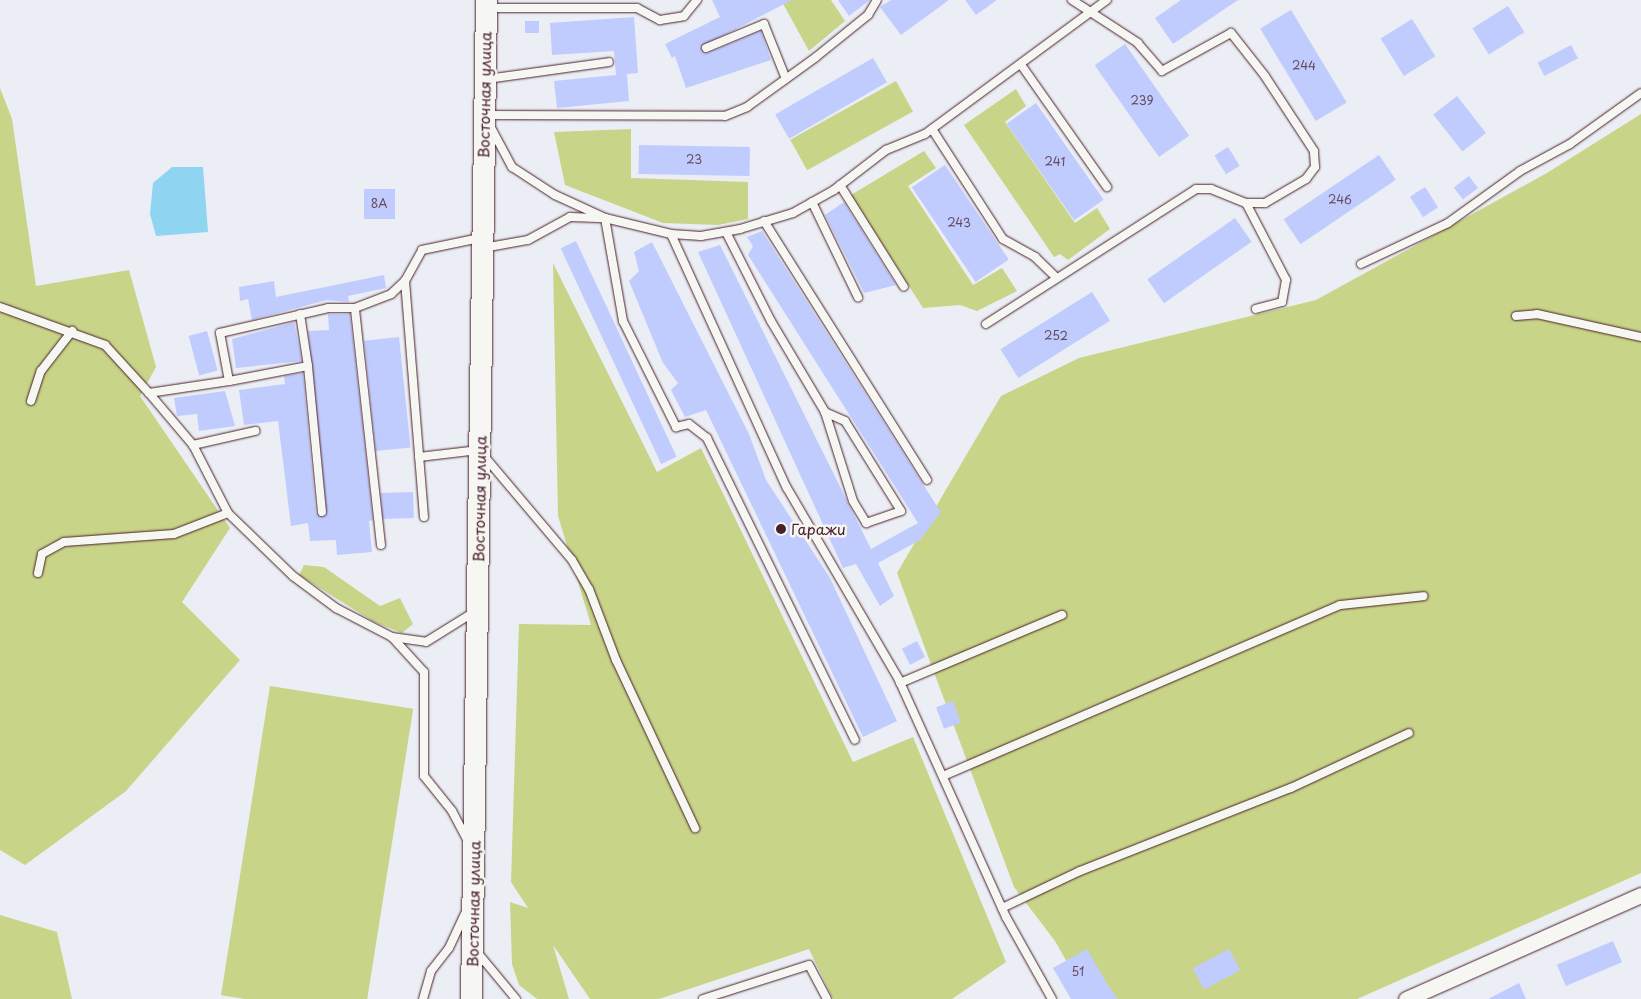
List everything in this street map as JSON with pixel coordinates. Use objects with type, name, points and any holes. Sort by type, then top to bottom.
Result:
[{"type":"main road","name":"Восточная улица","points":[[471,999],[486,4]]},
{"type":"street","points":[[1406,999],[1641,895]]},
{"type":"lane","points":[[877,0],[868,15],[786,79],[747,108],[725,116],[484,115],[512,166],[555,195],[605,218],[671,234],[726,232],[764,221],[812,202],[840,185],[886,150],[932,129],[1022,66],[1107,0]]},
{"type":"lane","points":[[986,324],[1196,189],[1211,189],[1246,203],[1265,204],[1306,179],[1315,167],[1314,151],[1260,69],[1231,33],[1162,71],[1138,43],[1093,11],[1072,0]]},
{"type":"lane","points":[[486,4],[637,8],[660,20],[684,16],[694,1]]},
{"type":"lane","points":[[706,48],[764,24],[786,79]]},
{"type":"lane","points":[[485,79],[609,62]]},
{"type":"lane","points":[[1022,66],[1107,187]]},
{"type":"lane","points":[[1361,264],[1448,223],[1520,170],[1570,144],[1641,93]]},
{"type":"lane","points":[[932,129],[1003,239],[1035,257],[1057,278]]},
{"type":"lane","points":[[840,185],[904,287]]},
{"type":"lane","points":[[812,202],[858,297]]},
{"type":"lane","points":[[1246,203],[1286,280],[1282,302],[1256,309]]},
{"type":"lane","points":[[229,382],[220,333],[328,308],[355,308],[391,294],[405,282],[422,250],[528,240],[570,217],[605,218]]},
{"type":"lane","points":[[605,218],[623,321],[676,427],[689,424],[707,438],[855,740]]},
{"type":"lane","points":[[764,221],[927,480]]},
{"type":"lane","points":[[726,232],[825,412],[853,501],[866,523],[901,511],[844,421],[825,412]]},
{"type":"lane","points":[[671,234],[787,488],[900,683],[1002,908],[1052,999]]},
{"type":"lane","points":[[405,282],[424,517]]},
{"type":"lane","points":[[0,307],[72,331],[105,345],[194,445],[228,513],[293,576],[336,608],[392,637],[426,642],[477,611]]},
{"type":"lane","points":[[355,308],[381,545]]},
{"type":"lane","points":[[300,314],[308,366],[322,512]]},
{"type":"lane","points":[[1516,316],[1537,314],[1641,337]]},
{"type":"lane","points":[[31,401],[41,371],[72,331]]},
{"type":"lane","points":[[149,393],[229,382],[308,366]]},
{"type":"lane","points":[[194,445],[255,431]]},
{"type":"lane","points":[[419,456],[479,450],[572,560],[589,590],[616,660],[695,828]]},
{"type":"lane","points":[[38,573],[42,554],[64,542],[174,534],[228,513]]},
{"type":"lane","points":[[943,776],[1340,605],[1424,596]]},
{"type":"lane","points":[[900,683],[1062,615]]},
{"type":"lane","points":[[392,637],[424,672],[424,776],[452,811],[473,852]]},
{"type":"lane","points":[[1002,908],[1080,872],[1292,788],[1409,733]]},
{"type":"lane","points":[[423,999],[430,971],[449,948],[473,899]]},
{"type":"lane","points":[[472,947],[516,999]]},
{"type":"lane","points":[[703,999],[809,965],[827,999]]},
{"type":"green space","points":[[781,0],[831,0],[845,21],[809,51]]},
{"type":"green space","points":[[896,81],[913,112],[807,170],[790,140]]},
{"type":"green space","points":[[0,88],[12,119],[36,286],[129,270],[156,367],[140,396],[230,528],[182,602],[240,660],[126,791],[25,865],[0,850]]},
{"type":"green space","points":[[1016,89],[1026,106],[1005,122],[1075,223],[1097,208],[1110,229],[1068,260],[1060,254],[1054,257],[964,125]]},
{"type":"green space","points":[[1641,114],[1641,873],[1357,999],[1088,999],[1055,941],[1014,887],[897,573],[1001,396],[1079,358],[1316,300],[1547,173]]},
{"type":"green space","points":[[631,129],[631,178],[748,182],[748,219],[718,225],[663,223],[565,185],[554,132]]},
{"type":"green space","points":[[924,151],[936,168],[908,186],[973,285],[1002,268],[1017,291],[977,311],[960,305],[923,308],[851,195]]},
{"type":"green space","points":[[553,263],[657,472],[701,448],[853,762],[913,737],[1006,962],[952,999],[833,999],[809,949],[659,999],[590,999],[553,945],[569,999],[537,999],[519,985],[512,964],[510,902],[528,908],[511,882],[519,624],[591,625],[558,516]]},
{"type":"green space","points":[[304,565],[324,567],[380,606],[400,598],[413,624],[402,633],[374,622],[299,575]]},
{"type":"green space","points":[[270,686],[413,709],[367,999],[245,999],[221,995]]},
{"type":"green space","points":[[0,915],[57,932],[72,999],[0,999]]},
{"type":"water","points":[[172,167],[203,167],[208,232],[156,236],[150,214],[153,183]]},
{"type":"building","points":[[712,0],[792,0],[701,47],[708,53],[761,31],[771,60],[686,88],[675,56],[672,58],[665,44],[720,17]]},
{"type":"building","points":[[838,0],[870,0],[849,16]]},
{"type":"building","points":[[891,0],[949,0],[901,35],[880,7]]},
{"type":"building","points":[[965,0],[997,0],[976,15]]},
{"type":"building","points":[[1181,0],[1238,0],[1173,44],[1155,18]]},
{"type":"building","points":[[1508,6],[1524,32],[1489,55],[1472,28]]},
{"type":"building","points":[[1291,10],[1347,103],[1316,121],[1260,29]]},
{"type":"building","points":[[634,17],[638,73],[627,74],[629,101],[557,108],[554,81],[616,75],[614,51],[552,55],[550,23]]},
{"type":"building","points":[[1412,19],[1435,56],[1404,76],[1381,39]]},
{"type":"building","points":[[525,21],[539,21],[539,33],[525,33]]},
{"type":"building","points":[[1125,44],[1189,136],[1159,157],[1095,65]]},
{"type":"building","points":[[1571,45],[1578,58],[1544,76],[1537,63]]},
{"type":"building","points":[[873,58],[887,82],[789,139],[775,114]]},
{"type":"building","points":[[1457,96],[1486,133],[1462,152],[1433,114]]},
{"type":"building","points":[[1036,103],[1104,200],[1074,220],[1007,124]]},
{"type":"building","points":[[639,145],[750,147],[749,176],[638,174]]},
{"type":"building","points":[[1228,147],[1240,166],[1226,174],[1214,155]]},
{"type":"building","points":[[1379,155],[1396,180],[1300,244],[1284,219]]},
{"type":"building","points":[[945,165],[1009,260],[976,282],[912,187]]},
{"type":"building","points":[[1469,176],[1478,188],[1463,199],[1454,187]]},
{"type":"building","points":[[1425,187],[1438,207],[1423,217],[1410,197]]},
{"type":"building","points":[[364,189],[395,189],[395,219],[364,219]]},
{"type":"building","points":[[844,202],[896,285],[864,293],[825,215]]},
{"type":"building","points":[[1235,218],[1252,242],[1164,303],[1147,279]]},
{"type":"building","points":[[762,231],[940,511],[943,509],[920,540],[878,563],[894,596],[880,606],[856,564],[843,568],[698,252],[720,245],[871,549],[918,523],[748,255],[753,246],[747,237]]},
{"type":"building","points":[[576,241],[677,457],[661,464],[561,248]]},
{"type":"building","name":"Гаражи","points":[[652,242],[749,434],[766,480],[830,578],[897,721],[863,737],[706,410],[685,417],[671,390],[678,383],[663,363],[629,281],[639,271],[634,252]]},
{"type":"building","points":[[384,275],[386,288],[348,296],[349,302],[327,300],[252,320],[248,299],[240,301],[239,287],[274,281],[276,297]]},
{"type":"building","points":[[1092,292],[1110,321],[1018,378],[1000,349]]},
{"type":"building","points":[[328,314],[350,314],[373,520],[369,521],[372,552],[337,555],[336,540],[310,541],[308,523],[291,526],[278,421],[244,425],[239,390],[285,384],[284,376],[303,373],[316,513],[326,516],[308,331],[329,330]]},
{"type":"building","points":[[294,322],[302,361],[236,368],[232,339]]},
{"type":"building","points":[[207,331],[218,371],[199,376],[189,336]]},
{"type":"building","points":[[399,337],[411,447],[376,451],[364,341]]},
{"type":"building","points":[[225,391],[235,426],[199,431],[197,414],[177,416],[174,398]]},
{"type":"building","points":[[413,492],[414,518],[382,519],[381,493]]},
{"type":"building","points":[[917,641],[925,657],[910,665],[902,649]]},
{"type":"building","points":[[953,701],[961,723],[944,729],[936,707]]},
{"type":"building","points":[[1613,941],[1622,962],[1566,986],[1557,965]]},
{"type":"building","points":[[1087,949],[1118,999],[1071,999],[1053,968]]},
{"type":"building","points":[[1229,949],[1240,970],[1204,989],[1193,968]]},
{"type":"building","points":[[1519,983],[1526,999],[1488,999]]},
{"type":"place","name":"Гаражи","points":[[781,529]]}]
